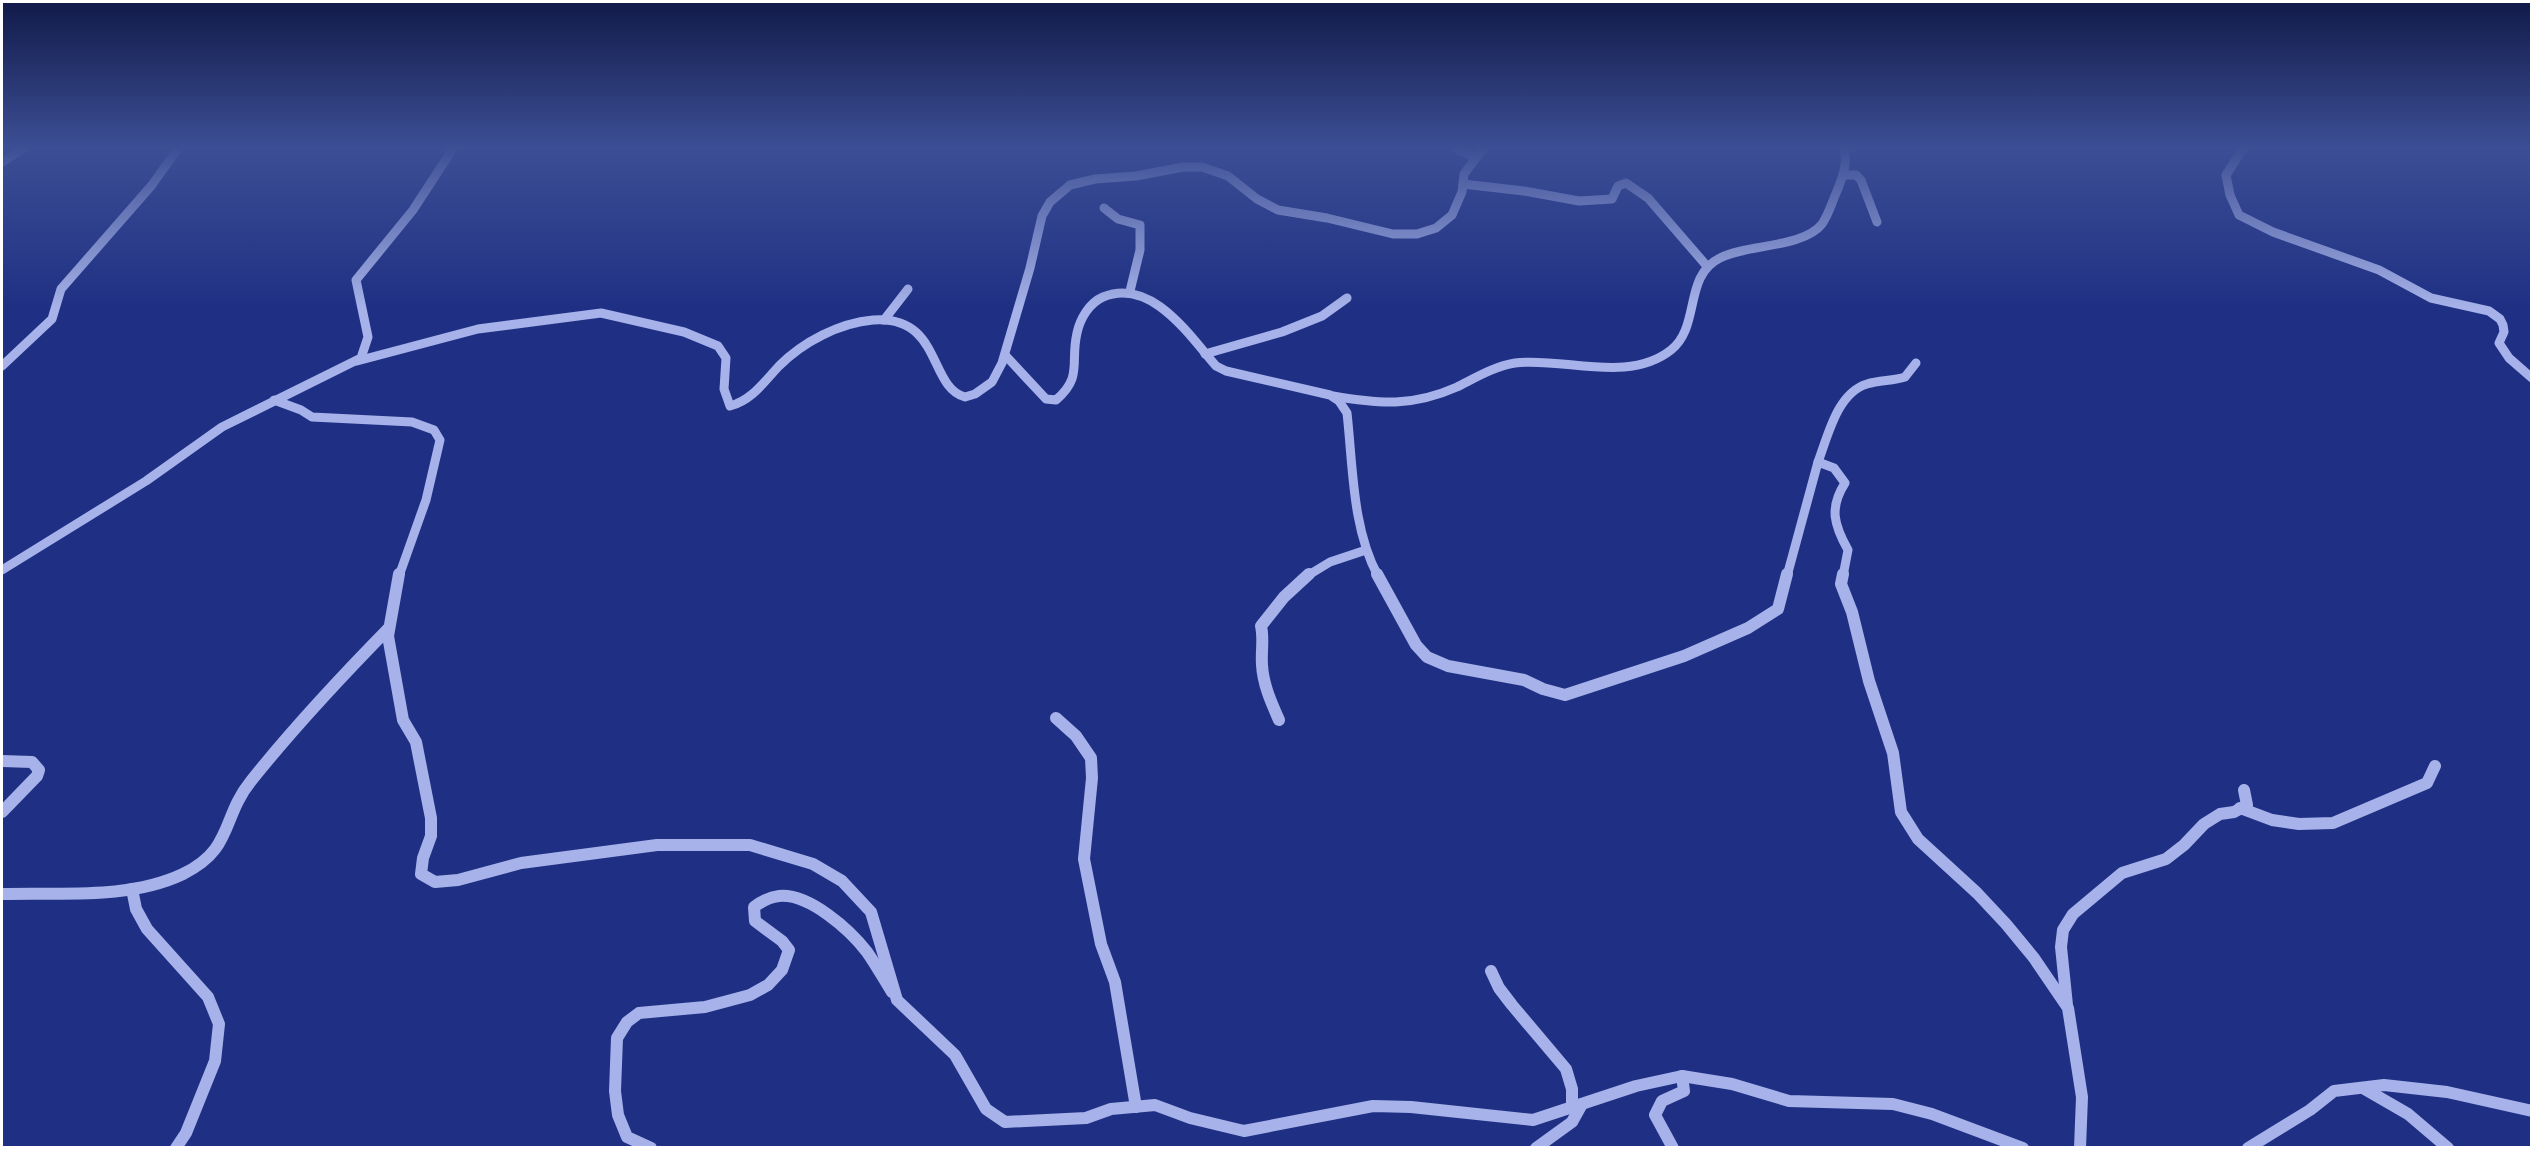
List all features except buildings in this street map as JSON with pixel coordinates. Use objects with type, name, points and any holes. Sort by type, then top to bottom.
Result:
[{"type":"street","points":[[2,366],[52,319],[57,309],[56,301],[61,289],[138,201]]},
{"type":"street","points":[[357,361],[364,353],[368,337],[356,280],[395,234],[418,201]]},
{"type":"street","points":[[2,570],[146,481],[222,427],[274,400],[357,361],[478,329],[583,314],[600,314],[684,332],[718,345],[726,358],[725,397],[730,406],[747,399],[786,359],[812,341],[847,325],[884,320],[902,323],[915,330],[929,349],[944,383],[961,396],[975,394],[992,382],[1005,356],[1035,247],[1037,231],[1045,210],[1051,201]]},
{"type":"street","points":[[1259,201],[1276,209],[1393,234],[1413,235],[1432,232],[1447,220],[1456,208],[1458,201]]},
{"type":"street","points":[[1573,201],[1606,201]]},
{"type":"street","points":[[1651,201],[1680,232],[1706,265]]},
{"type":"street","points":[[1005,356],[1046,399],[1056,400],[1076,377],[1076,337],[1085,313],[1104,296],[1130,291],[1145,296],[1159,305],[1216,366],[1226,371],[1365,401],[1398,403],[1423,400],[1469,382],[1499,366],[1516,363],[1608,367],[1642,363],[1674,349],[1684,336],[1700,274],[1706,265],[1722,256],[1799,237],[1819,227],[1832,201]]},
{"type":"street","points":[[1869,201],[1877,222]]},
{"type":"street","points":[[2233,201],[2239,215],[2285,237],[2379,270],[2433,299],[2487,310],[2504,324],[2505,333],[2499,344],[2502,351],[2511,362],[2532,378]]},
{"type":"street","points":[[1104,208],[1118,219],[1140,225],[1142,233],[1140,249],[1130,291]]},
{"type":"street","points":[[884,320],[908,289]]},
{"type":"street","points":[[1205,354],[1292,328],[1322,316],[1347,298]]},
{"type":"street","points":[[1330,395],[1347,413],[1359,516],[1368,557],[1416,645],[1427,657],[1448,666],[1524,680],[1565,695],[1684,656],[1748,628],[1778,609],[1818,462],[1838,411],[1857,388],[1866,384],[1905,378],[1916,363]]},
{"type":"street","points":[[274,400],[301,410],[312,417],[412,422],[434,430],[440,441],[426,500],[396,584],[388,636],[403,720],[416,742],[431,818],[431,836],[423,858],[421,874],[435,882],[447,881],[521,863],[657,844],[750,845],[813,864],[842,881],[871,912],[897,1000]]},
{"type":"street","points":[[1818,462],[1827,463],[1838,470],[1845,483],[1835,498],[1837,530],[1848,550],[1841,584],[1854,620],[1869,681],[1893,753],[1900,812],[1918,839],[1977,893],[2006,924],[2034,958],[2068,1008]]},
{"type":"street","points":[[1279,720],[1267,693],[1262,665],[1266,642],[1261,626],[1287,591],[1312,570],[1366,550]]},
{"type":"street","points":[[2,894],[119,892],[155,883],[207,860],[226,832],[241,794],[322,697],[389,628]]},
{"type":"street","points":[[1056,718],[1076,736],[1091,758],[1092,778],[1084,859],[1101,944],[1115,982],[1136,1107]]},
{"type":"street","points":[[2,761],[32,762],[39,770],[37,776],[2,812]]},
{"type":"street","points":[[2240,808],[2272,820],[2299,824],[2333,823],[2427,783],[2435,766]]},
{"type":"street","points":[[2079,1148],[2082,1097],[2061,947],[2063,930],[2073,914],[2122,873],[2166,859],[2184,845],[2204,824],[2220,814],[2247,805],[2244,790]]},
{"type":"street","points":[[132,889],[135,909],[147,929],[208,997],[219,1024],[215,1061],[186,1133],[176,1148]]},
{"type":"street","points":[[651,1148],[627,1137],[618,1115],[615,1091],[616,1038],[627,1022],[639,1012],[738,1000],[763,991],[775,981],[788,958],[789,950],[783,939],[763,929],[755,921],[754,907],[762,900],[786,895],[813,905],[831,917],[862,946],[897,1000],[955,1055],[986,1109],[1005,1122],[1086,1118],[1111,1109],[1155,1105],[1190,1118],[1244,1131],[1373,1106],[1411,1107],[1533,1120],[1636,1086],[1682,1076],[1732,1084],[1789,1101],[1893,1104],[1932,1114],[2023,1148]]},
{"type":"street","points":[[1491,971],[1499,988],[1566,1069],[1577,1105],[1572,1122],[1536,1148]]},
{"type":"street","points":[[1673,1148],[1655,1115],[1657,1105],[1665,1098],[1684,1090],[1682,1076]]},
{"type":"street","points":[[2248,1148],[2310,1110],[2334,1091],[2384,1085],[2447,1092],[2532,1111]]},
{"type":"street","points":[[2362,1088],[2394,1103],[2432,1130],[2448,1148]]}]
